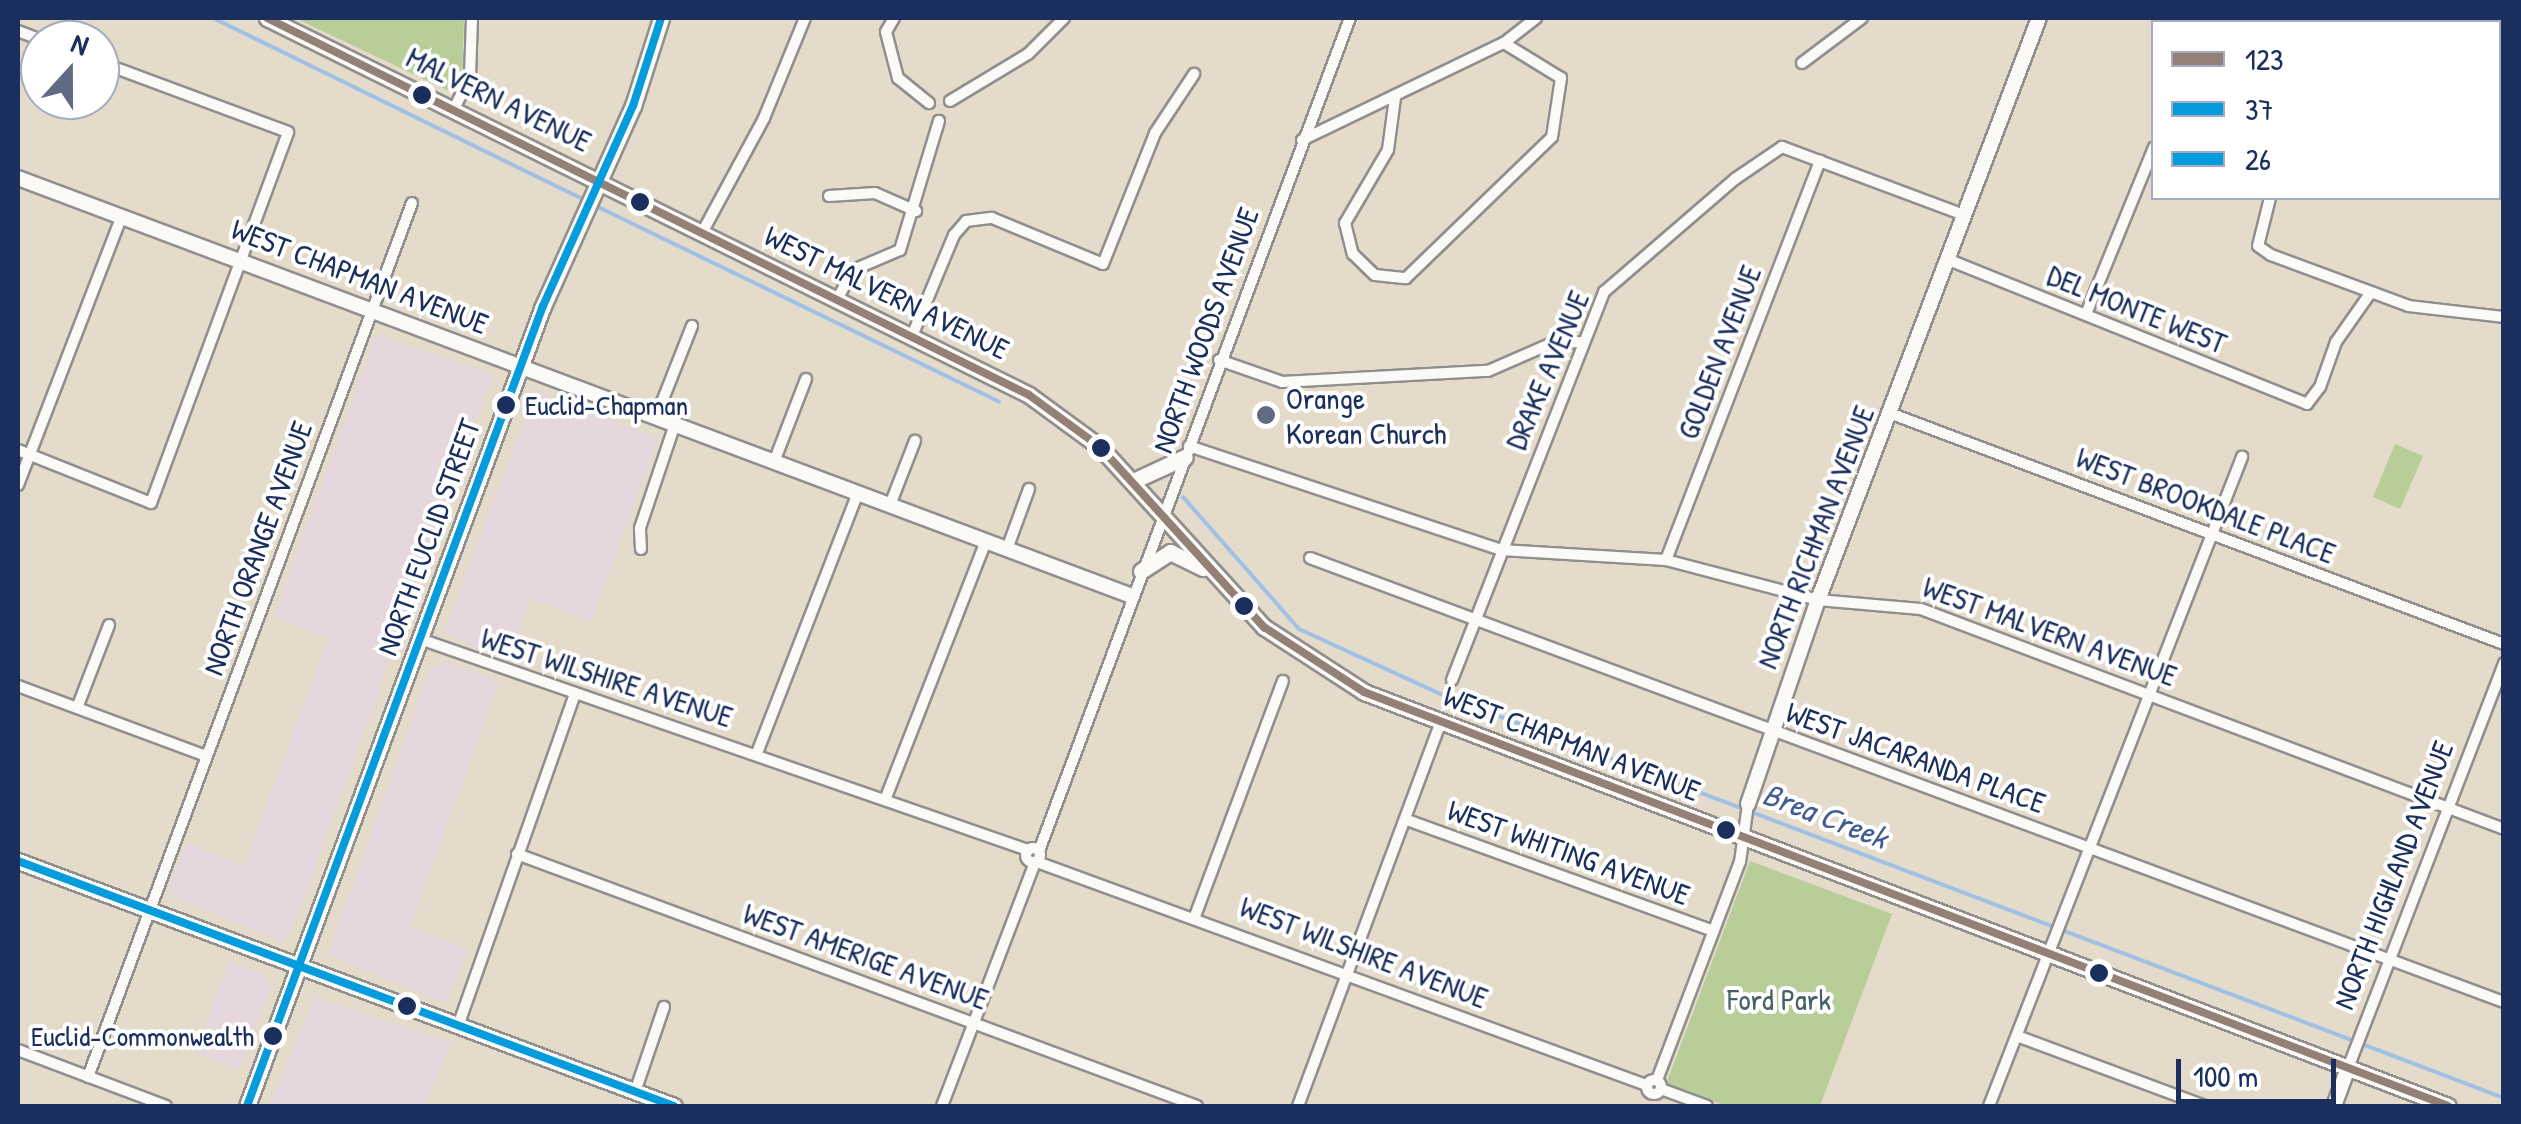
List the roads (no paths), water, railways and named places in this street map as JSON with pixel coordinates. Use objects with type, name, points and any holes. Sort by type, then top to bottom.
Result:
[{"type":"main road","name":"MALVERN AVENUE","points":[[267,18],[456,107],[596,185]]},
{"type":"main road","name":"NORTH EUCLID STREET","points":[[247,1106],[521,366],[582,212],[633,106],[661,18]]},
{"type":"main road","name":"WEST MALVERN AVENUE","points":[[596,185],[704,232],[1004,380],[1100,447],[1133,482]]},
{"type":"main road","points":[[1133,482],[1187,452]]},
{"type":"main road","name":"WEST CHAPMAN AVENUE","points":[[1133,482],[1219,578],[1304,658],[1441,722],[1746,839],[2050,945],[2448,1106]]},
{"type":"main road","points":[[1141,571],[1170,552],[1219,578]]},
{"type":"main road","points":[[18,861],[674,1106]]},
{"type":"street","points":[[456,107],[470,76],[472,18]]},
{"type":"street","points":[[704,232],[764,118],[806,18]]},
{"type":"street","points":[[894,18],[886,32],[898,78],[929,103]]},
{"type":"street","points":[[950,101],[1028,54],[1064,18]]},
{"type":"street","name":"NORTH WOODS AVENUE","points":[[942,1106],[1350,18]]},
{"type":"street","points":[[1301,141],[1504,43],[1536,18]]},
{"type":"street","points":[[1802,64],[1862,18]]},
{"type":"street","name":"NORTH RICHMAN AVENUE","points":[[1646,1106],[1746,839],[1749,812],[1772,730],[1818,600],[1892,414],[2039,18]]},
{"type":"street","points":[[1395,98],[1388,150],[1345,224],[1354,254],[1375,275],[1406,278],[1552,137],[1560,78],[1504,43]]},
{"type":"street","points":[[23,452],[151,503],[288,132],[120,69]]},
{"type":"street","points":[[912,336],[954,235],[966,221],[992,218],[1103,264],[1155,132],[1194,74]]},
{"type":"street","points":[[838,298],[854,270],[900,250],[916,211],[939,121]]},
{"type":"street","name":"DRAKE AVENUE","points":[[1452,680],[1604,292],[1734,179],[1782,147],[1820,161]]},
{"type":"street","points":[[2086,314],[2151,154]]},
{"type":"street","points":[[1820,161],[1964,215]]},
{"type":"street","name":"GOLDEN AVENUE","points":[[1666,560],[1820,161]]},
{"type":"street","name":"WEST CHAPMAN AVENUE","points":[[18,178],[1132,596]]},
{"type":"street","points":[[829,196],[875,193],[916,211]]},
{"type":"street","points":[[2270,200],[2258,246],[2371,292],[2452,314],[2504,317]]},
{"type":"street","name":"NORTH ORANGE AVENUE","points":[[88,1077],[412,203]]},
{"type":"street","points":[[18,485],[23,452],[122,216]]},
{"type":"street","name":"DEL MONTE WEST","points":[[1949,260],[2307,404],[2320,388],[2336,342],[2371,292]]},
{"type":"street","points":[[656,418],[692,326]]},
{"type":"street","points":[[1219,360],[1282,382],[1488,370],[1552,343],[1582,342]]},
{"type":"street","points":[[774,462],[806,380]]},
{"type":"street","name":"WEST BROOKDALE PLACE","points":[[1892,414],[2504,644]]},
{"type":"street","points":[[640,550],[640,528],[675,424]]},
{"type":"street","points":[[890,505],[915,441]]},
{"type":"street","points":[[1187,452],[1501,550]]},
{"type":"street","points":[[1989,1106],[2242,457]]},
{"type":"street","points":[[1007,549],[1030,489]]},
{"type":"street","points":[[757,753],[858,493]]},
{"type":"street","points":[[885,800],[986,541]]},
{"type":"street","name":"WEST MALVERN AVENUE","points":[[1501,550],[1666,560],[1818,600],[1921,608],[2504,829]]},
{"type":"street","name":"WEST JACARANDA PLACE","points":[[1310,558],[2504,1002]]},
{"type":"street","points":[[77,708],[108,625]]},
{"type":"street","name":"WEST WILSHIRE AVENUE","points":[[420,639],[574,697],[664,719],[1707,1106]]},
{"type":"street","name":"NORTH HIGHLAND AVENUE","points":[[2334,1106],[2504,663]]},
{"type":"street","points":[[1196,916],[1284,681]]},
{"type":"street","points":[[18,686],[206,756]]},
{"type":"street","points":[[458,1026],[574,697]]},
{"type":"street","points":[[1298,1106],[1441,722]]},
{"type":"street","name":"WEST WHITING AVENUE","points":[[1407,820],[1714,931]]},
{"type":"street","name":"WEST AMERIGE AVENUE","points":[[517,854],[1197,1106]]},
{"type":"street","points":[[635,1092],[664,1007]]},
{"type":"street","points":[[2017,1036],[2205,1106]]},
{"type":"street","points":[[18,1050],[166,1106]]},
{"type":"waterway","name":"Brea Creek","points":[[213,18],[586,201]]},
{"type":"waterway","name":"Brea Creek","points":[[594,205],[999,402]]},
{"type":"waterway","name":"Brea Creek","points":[[1183,497],[1299,629],[1438,693],[2504,1098]]},
{"type":"place","name":"Euclid-Chapman","points":[[506,405]]},
{"type":"place","name":"Orange Korean Church","points":[[1266,415]]},
{"type":"place","name":"Euclid-Commonwealth","points":[[273,1036]]},
{"type":"park label","name":"Ford Park","points":[[1779,999]]}]
